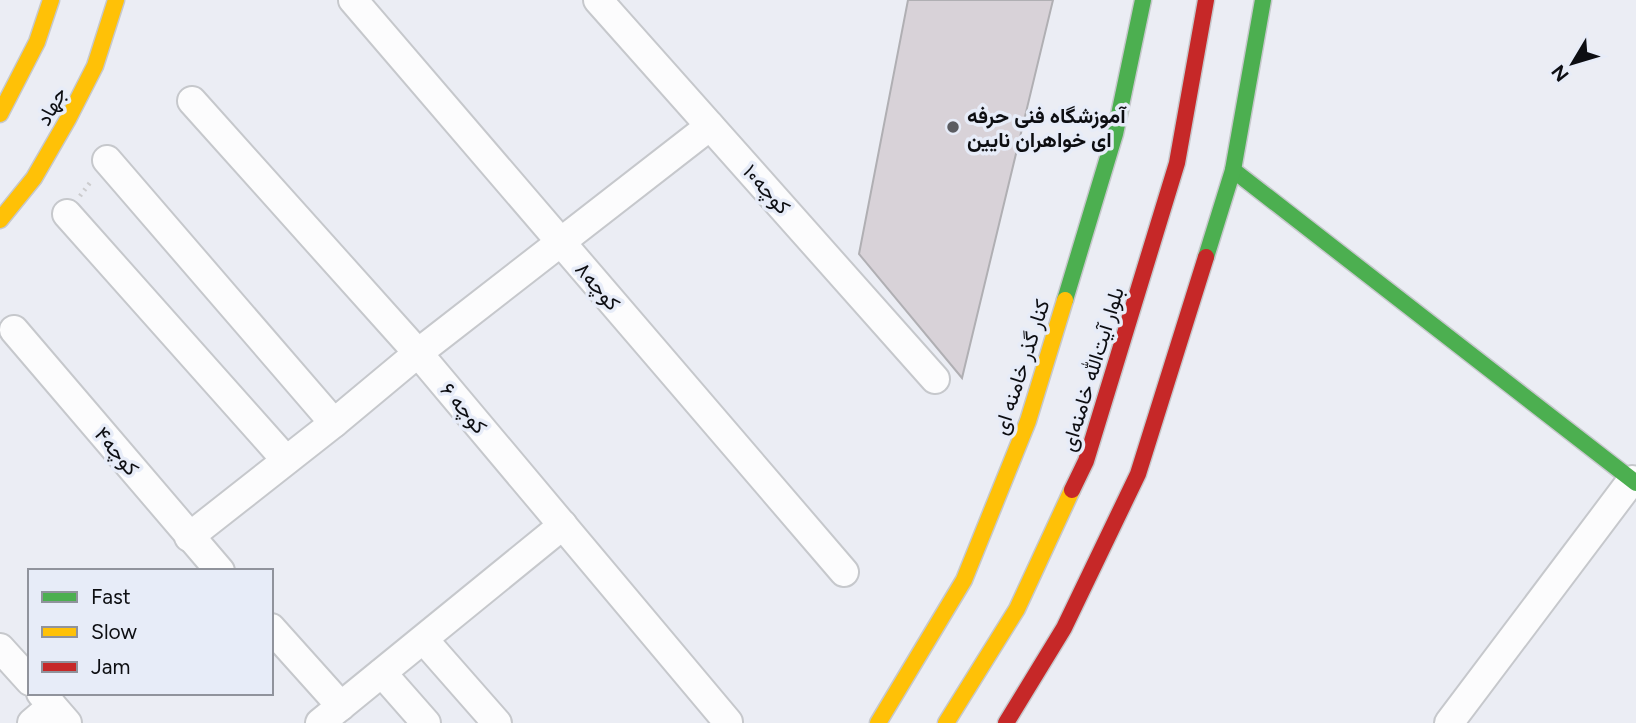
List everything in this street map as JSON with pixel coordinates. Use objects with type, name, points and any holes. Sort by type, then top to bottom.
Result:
[{"type":"main road","name":"جهاد","points":[[0,114],[37,42],[51,0]]},
{"type":"main road","name":"جهاد","points":[[0,220],[34,178],[68,119],[95,66],[116,0]]},
{"type":"main road","name":"کنار گذر خامنه ای","points":[[878,723],[964,580],[1028,421],[1115,134],[1143,0]]},
{"type":"main road","name":"بلوار آیت‌الله خامنه‌ای","points":[[946,723],[1017,610],[1086,461],[1177,163],[1206,0]]},
{"type":"main road","points":[[1006,723],[1064,628],[1138,474],[1233,170],[1263,0]]},
{"type":"main road","points":[[1233,170],[1634,482]]},
{"type":"street","name":"کوچه۸","points":[[353,0],[844,572]]},
{"type":"street","name":"کوچه۱۰","points":[[598,0],[935,379]]},
{"type":"street","name":"کوچه ۶","points":[[192,101],[418,353],[728,722]]},
{"type":"street","points":[[189,537],[418,353],[710,126]]},
{"type":"street","points":[[107,160],[334,423]]},
{"type":"street","points":[[66,214],[286,460]]},
{"type":"street","name":"کوچه۴","points":[[14,330],[218,569]]},
{"type":"street","points":[[1449,723],[1634,482]]},
{"type":"street","points":[[273,631],[330,714],[563,525]]},
{"type":"street","points":[[424,640],[497,723]]},
{"type":"street","points":[[0,648],[28,679]]},
{"type":"street","points":[[382,673],[426,723]]},
{"type":"path","points":[[66,214],[107,160]]},
{"type":"building","name":"آموزشگاه فنی حرفه ای خواهران نایین","points":[[908,0],[1053,0],[962,378],[859,254]]},
{"type":"traffic: fast","points":[[1065,300],[1115,134],[1143,0]]},
{"type":"traffic: fast","points":[[1206,257],[1233,170],[1263,0]]},
{"type":"traffic: fast","points":[[1233,170],[1636,483]]},
{"type":"traffic: slow","points":[[0,114],[37,42],[51,0]]},
{"type":"traffic: slow","points":[[0,220],[34,178],[68,119],[95,66],[116,0]]},
{"type":"traffic: slow","points":[[878,723],[964,580],[1028,421],[1065,300]]},
{"type":"traffic: slow","points":[[946,723],[1017,609],[1072,490]]},
{"type":"traffic: jam","points":[[1072,490],[1086,461],[1177,163],[1206,0]]},
{"type":"traffic: jam","points":[[1006,723],[1064,628],[1138,474],[1206,257]]},
{"type":"place","name":"آموزشگاه فنی حرفه ای خواهران نایین","points":[[953,127]]}]
